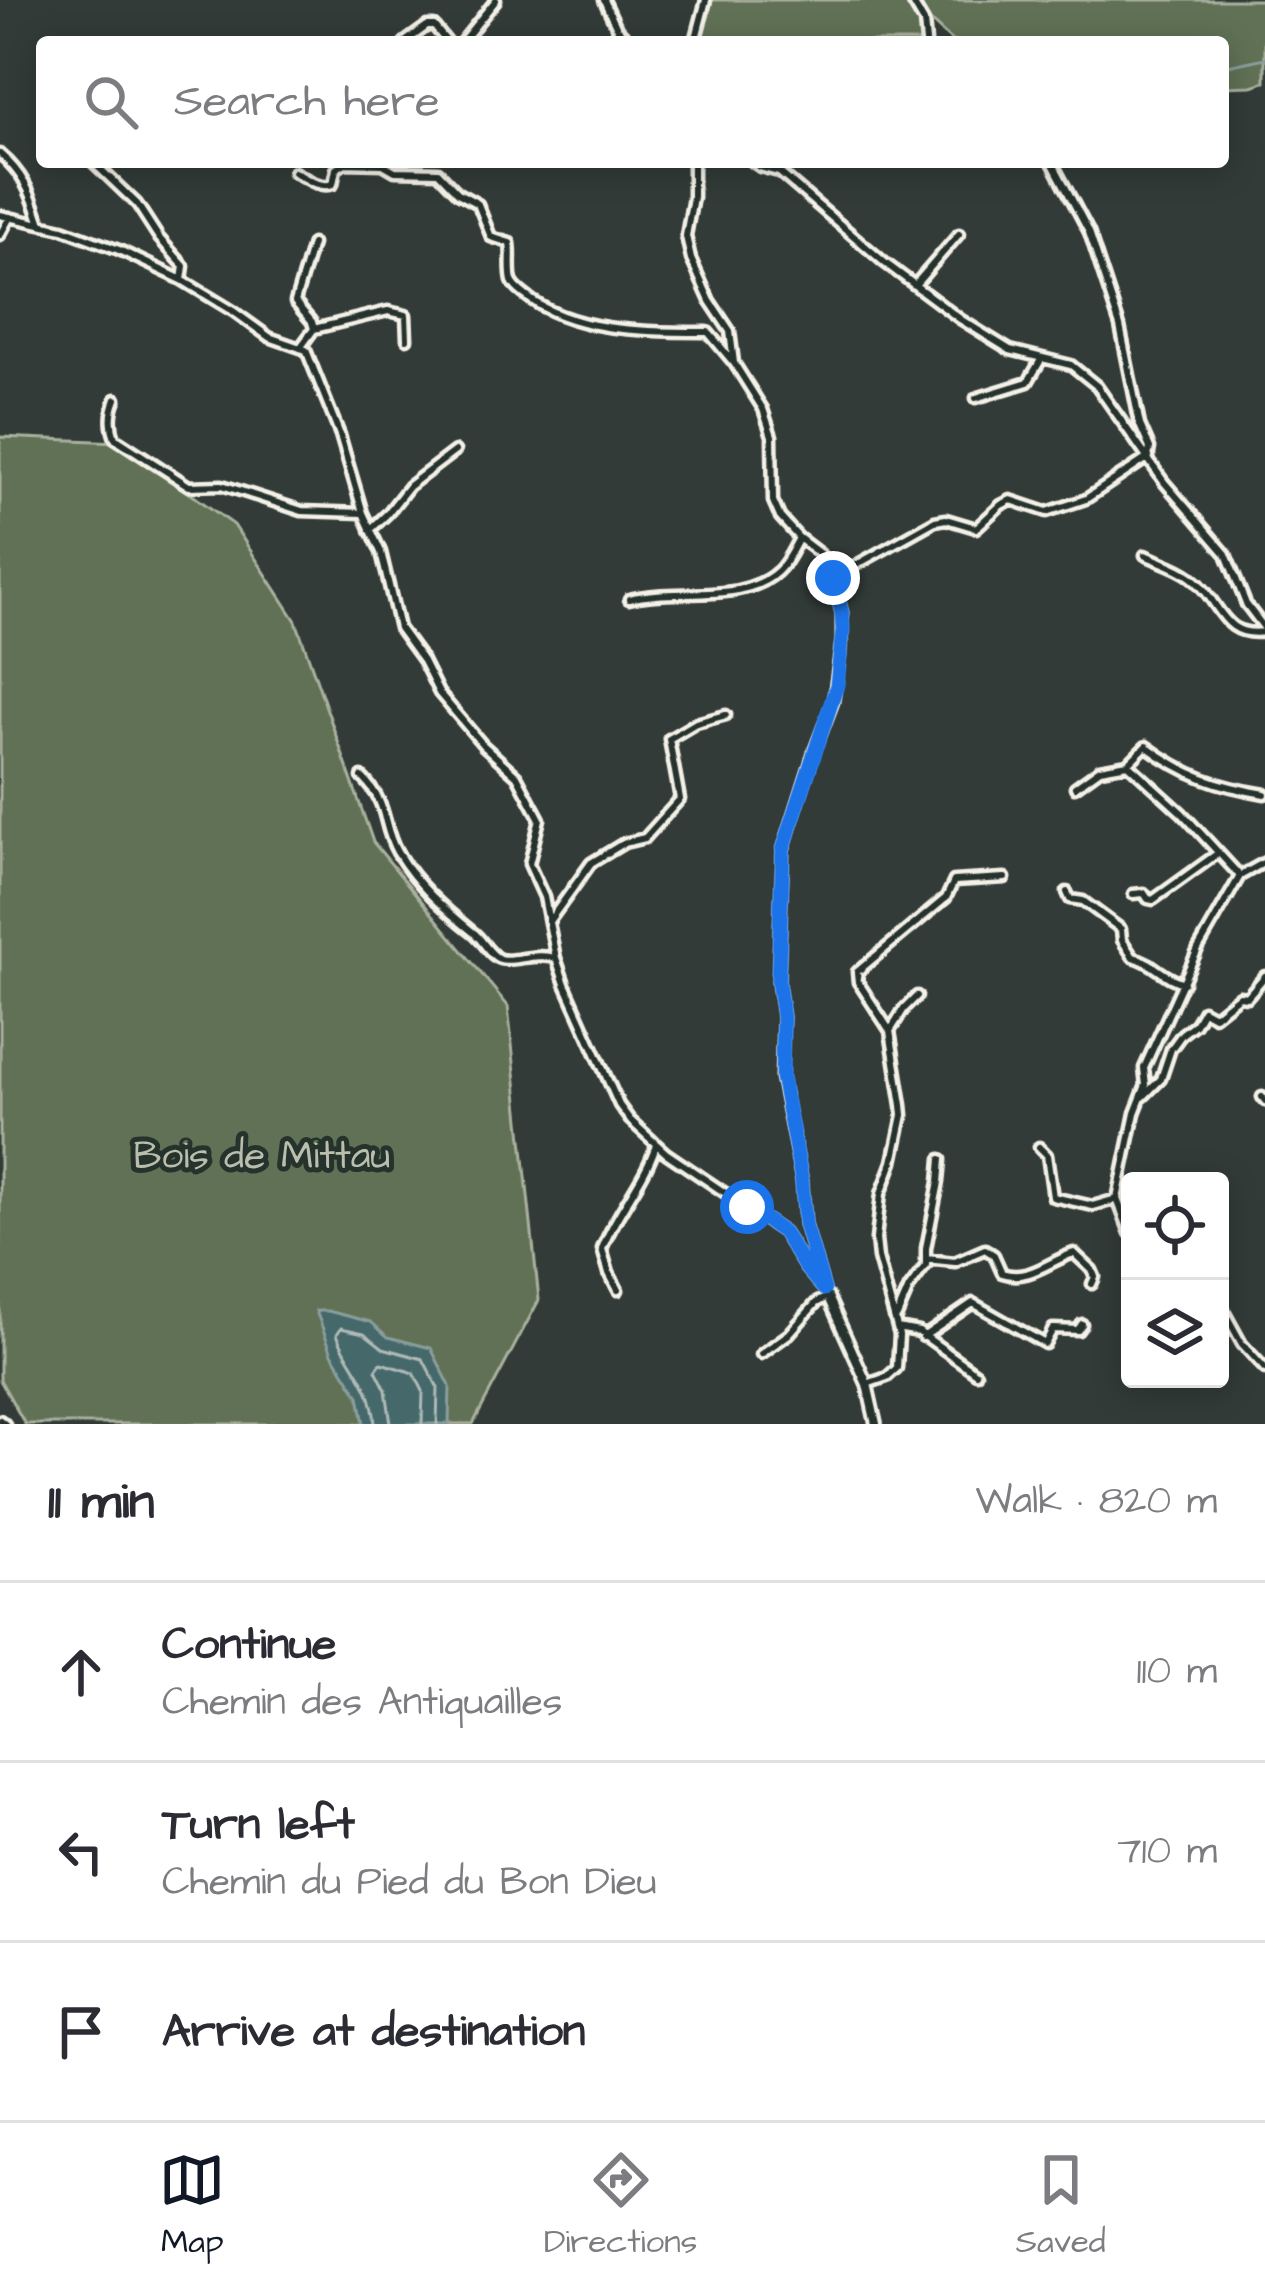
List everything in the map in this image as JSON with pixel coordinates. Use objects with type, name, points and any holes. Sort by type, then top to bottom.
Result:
[{"type":"street","points":[[467,36],[496,0]]},
{"type":"street","points":[[604,0],[624,36]]},
{"type":"street","points":[[696,36],[706,0]]},
{"type":"street","points":[[911,0],[924,22],[925,36]]},
{"type":"street","points":[[413,36],[427,26],[434,26],[442,36]]},
{"type":"street","points":[[0,154],[20,172],[40,223]]},
{"type":"street","points":[[99,168],[137,204],[184,266],[182,280]]},
{"type":"street","points":[[293,172],[329,186],[337,168]]},
{"type":"street","points":[[389,168],[438,172],[458,193],[478,204],[490,237],[510,243],[512,281],[538,305],[561,317],[651,332],[708,332],[763,409],[772,436],[773,501],[784,524],[820,554],[833,578],[843,630],[837,685],[783,850],[778,982],[782,1077],[802,1181],[805,1224],[826,1293],[867,1384],[876,1424]]},
{"type":"street","points":[[692,168],[686,236],[710,302],[730,331],[734,363]]},
{"type":"street","points":[[764,168],[779,172],[885,263],[960,319],[1010,350],[1071,365],[1097,386],[1150,448],[1149,457],[1164,482],[1226,554],[1246,604],[1265,630],[1249,634],[1230,627],[1190,575],[1145,555]]},
{"type":"street","points":[[1055,168],[1089,232],[1120,326],[1139,435]]},
{"type":"street","points":[[0,215],[40,223],[119,250],[182,280],[255,330],[306,350],[381,552],[399,628],[439,693],[483,745],[518,776],[540,819],[529,864],[544,897],[565,985],[619,1105],[656,1145],[783,1232],[826,1293]]},
{"type":"street","points":[[0,235],[10,217]]},
{"type":"street","points":[[915,285],[959,234]]},
{"type":"street","points":[[312,244],[295,302],[314,329]]},
{"type":"street","points":[[300,348],[314,329],[388,311],[406,315],[407,339]]},
{"type":"street","points":[[976,398],[1028,382],[1042,358]]},
{"type":"street","points":[[116,399],[112,408],[115,437],[190,486],[223,484],[302,511],[363,513]]},
{"type":"street","points":[[370,530],[409,486],[455,451]]},
{"type":"street","points":[[833,578],[935,520],[976,529],[1011,500],[1047,512],[1086,500],[1149,457]]},
{"type":"street","points":[[628,599],[758,585],[780,570],[799,538]]},
{"type":"street","points":[[548,923],[591,863],[624,843],[645,838],[680,799],[669,739],[696,722],[726,715]]},
{"type":"street","points":[[1075,787],[1100,769],[1128,764],[1146,746],[1175,767],[1221,786],[1265,794]]},
{"type":"street","points":[[1128,764],[1240,876]]},
{"type":"street","points":[[362,777],[382,803],[395,848],[447,912],[502,960],[541,954],[556,958]]},
{"type":"street","points":[[1133,894],[1144,893],[1154,900],[1217,854]]},
{"type":"street","points":[[1121,1208],[1118,1199],[1135,1113],[1146,1085],[1144,1068],[1198,949],[1240,876],[1265,862]]},
{"type":"street","points":[[867,1384],[897,1368],[897,1324],[876,1240],[881,1194],[903,1115],[890,1031],[857,973],[946,898],[954,881],[1005,878]]},
{"type":"street","points":[[1067,892],[1070,899],[1083,901],[1120,929],[1133,957],[1147,960],[1169,979],[1184,983]]},
{"type":"street","points":[[1140,1100],[1161,1079],[1171,1049],[1203,1010],[1214,1016],[1239,996],[1247,997],[1265,976]]},
{"type":"street","points":[[890,1031],[916,995]]},
{"type":"street","points":[[618,1289],[602,1249],[656,1145]]},
{"type":"street","points":[[1039,1147],[1047,1155],[1053,1197],[1093,1206],[1118,1199]]},
{"type":"street","points":[[897,1324],[909,1288],[926,1265],[940,1159]]},
{"type":"street","points":[[926,1259],[955,1262],[986,1249],[1002,1274],[1025,1277],[1074,1253],[1092,1270],[1092,1284]]},
{"type":"street","points":[[761,1354],[789,1334],[826,1293]]},
{"type":"street","points":[[923,1337],[973,1303],[1045,1344],[1053,1329],[1078,1330],[1082,1324]]},
{"type":"street","points":[[1229,1320],[1242,1344],[1265,1369]]},
{"type":"street","points":[[897,1324],[919,1332],[976,1373]]},
{"type":"green space","points":[[708,0],[907,0],[923,36],[702,36]]},
{"type":"green space","points":[[916,0],[1265,0],[1265,82],[1229,87],[1229,36],[947,36],[923,14]]},
{"type":"green space","name":"Bois de Mittau","points":[[0,437],[119,442],[234,525],[296,621],[373,842],[508,1006],[539,1300],[473,1424],[25,1424],[0,1380]]},
{"type":"water","points":[[316,1311],[371,1322],[388,1337],[431,1348],[450,1386],[449,1424],[364,1424],[359,1396],[332,1353]]},
{"type":"waterway","points":[[1229,66],[1265,58]]},
{"type":"route","points":[[747,1207],[783,1232],[824,1289],[805,1224],[802,1181],[782,1077],[778,982],[783,850],[837,685],[843,630],[833,578]]}]
